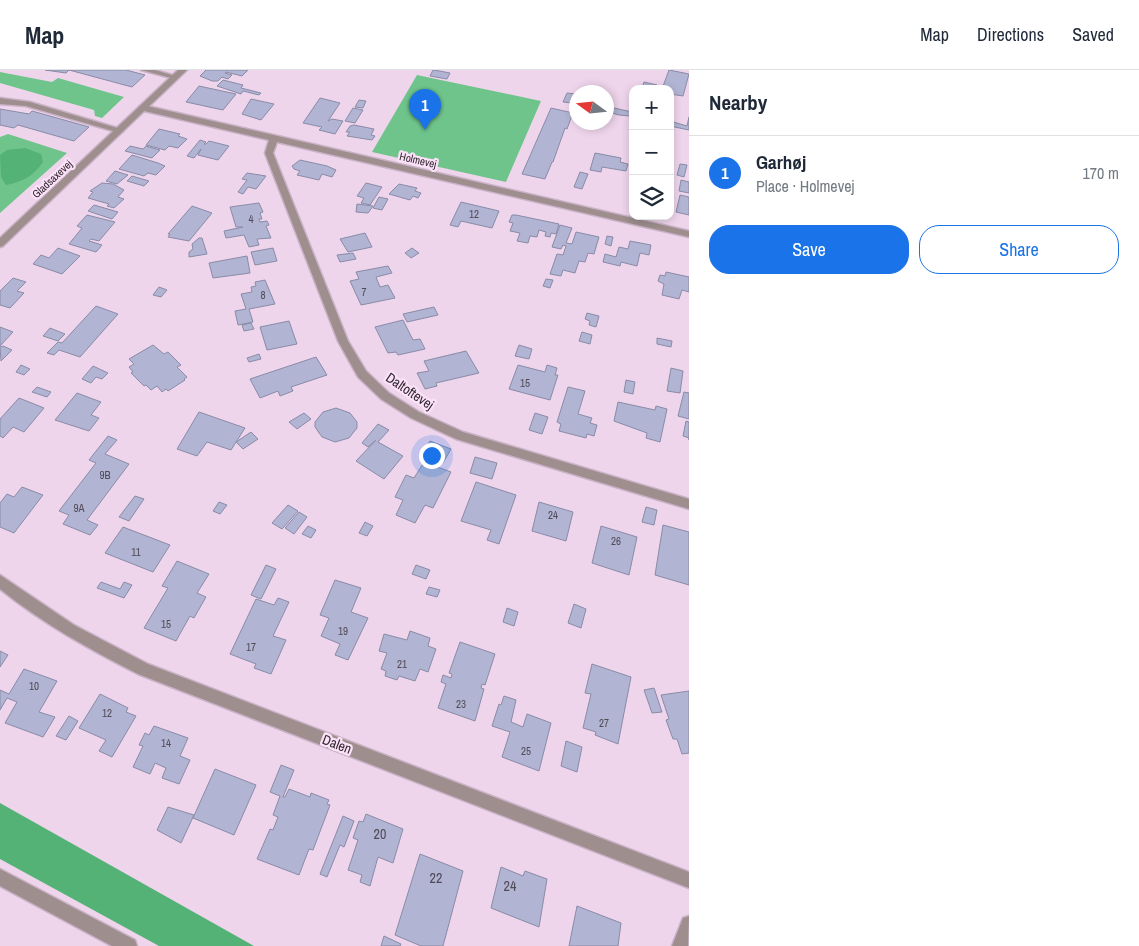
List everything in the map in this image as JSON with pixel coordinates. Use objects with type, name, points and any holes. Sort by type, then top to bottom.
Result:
[{"type":"street","points":[[145,70],[175,78]]},
{"type":"street","name":"Gladsaxevej","points":[[0,244],[183,70]]},
{"type":"street","points":[[0,101],[27,104],[120,130]]},
{"type":"street","name":"Holmevej","points":[[142,108],[689,234]]},
{"type":"street","name":"Daltoftevej","points":[[274,138],[269,153],[343,342],[362,374],[385,396],[415,415],[460,436],[689,504]]},
{"type":"street","name":"Dalen","points":[[0,581],[25,602],[84,640],[143,669],[689,880]]},
{"type":"street","points":[[0,877],[129,946]]},
{"type":"street","points":[[680,946],[689,924]]},
{"type":"green space","points":[[0,72],[52,82],[58,78],[124,97],[102,118],[95,116],[94,110],[0,83]]},
{"type":"green space","points":[[417,75],[541,101],[506,182],[372,152]]},
{"type":"green space","points":[[8,134],[67,153],[0,213],[0,137]]},
{"type":"green space","points":[[25,148],[41,154],[43,162],[27,178],[6,185],[1,177],[0,155],[7,150]]},
{"type":"green space","points":[[0,803],[254,946],[159,946],[0,859]]},
{"type":"building","points":[[45,70],[69,70],[66,73]]},
{"type":"building","points":[[69,70],[126,70],[145,75],[132,87]]},
{"type":"building","points":[[206,70],[248,70],[242,76],[226,72],[232,75],[228,79],[222,77],[218,81],[212,81],[200,76]]},
{"type":"building","points":[[433,70],[450,73],[447,79],[430,76]]},
{"type":"building","points":[[669,70],[689,74],[683,96],[674,95],[674,85],[663,85]]},
{"type":"building","points":[[223,80],[243,85],[241,88],[261,93],[259,95],[243,91],[241,94],[217,86]]},
{"type":"building","points":[[644,82],[657,85],[643,85]]},
{"type":"building","points":[[199,86],[236,94],[223,110],[186,102]]},
{"type":"building","points":[[567,93],[569,93],[569,103],[563,102]]},
{"type":"building","points":[[320,98],[340,103],[328,121],[332,119],[343,121],[335,134],[319,130],[322,127],[303,123]]},
{"type":"building","points":[[251,99],[274,104],[261,120],[242,114]]},
{"type":"building","points":[[359,100],[366,101],[363,108],[355,107]]},
{"type":"building","points":[[353,108],[363,110],[355,123],[345,121]]},
{"type":"building","points":[[551,108],[569,112],[569,124],[567,129],[565,128],[545,179],[522,174]]},
{"type":"building","points":[[614,108],[629,111],[629,116],[614,114]]},
{"type":"building","points":[[0,109],[29,114],[32,111],[89,127],[74,141],[18,125],[14,128],[0,125]]},
{"type":"building","points":[[689,117],[689,130],[674,127],[674,122],[687,126]]},
{"type":"building","points":[[350,126],[374,129],[371,135],[375,136],[372,140],[347,136],[350,132],[346,132]]},
{"type":"building","points":[[159,129],[180,134],[178,136],[187,139],[178,148],[169,146],[165,150],[146,145]]},
{"type":"building","points":[[200,140],[206,142],[204,144],[209,141],[229,146],[218,160],[198,155],[201,149],[194,158],[187,156]]},
{"type":"building","points":[[130,146],[143,149],[146,146],[160,150],[152,158],[125,151]]},
{"type":"building","points":[[595,153],[621,158],[620,162],[628,164],[626,171],[602,167],[601,172],[590,170]]},
{"type":"building","points":[[132,155],[165,166],[156,175],[148,173],[144,176],[119,169]]},
{"type":"building","points":[[300,160],[336,170],[332,177],[322,174],[319,180],[297,175],[300,171],[292,166]]},
{"type":"building","points":[[680,164],[687,165],[684,177],[677,175]]},
{"type":"building","points":[[115,171],[128,175],[117,184],[106,181]]},
{"type":"building","points":[[580,172],[588,174],[582,189],[574,187]]},
{"type":"building","points":[[247,173],[266,176],[256,189],[248,187],[243,194],[238,192],[247,180],[242,179]]},
{"type":"building","points":[[132,176],[149,181],[144,186],[127,181]]},
{"type":"building","points":[[681,180],[689,182],[689,193],[679,191]]},
{"type":"building","points":[[102,183],[113,184],[124,190],[118,197],[124,199],[114,208],[107,206],[109,204],[88,198],[93,192],[90,191]]},
{"type":"building","points":[[366,183],[382,187],[370,205],[361,203],[364,198],[357,196]]},
{"type":"building","points":[[399,184],[417,188],[415,191],[421,193],[418,198],[413,196],[410,200],[389,194]]},
{"type":"building","points":[[680,195],[689,197],[689,215],[676,212]]},
{"type":"building","points":[[379,197],[388,199],[382,210],[373,208]]},
{"type":"building","points":[[461,202],[499,211],[492,228],[461,221],[458,227],[450,225]]},
{"type":"building","points":[[259,203],[263,212],[260,213],[262,219],[259,219],[260,222],[267,221],[269,225],[266,226],[271,238],[257,239],[259,245],[249,247],[244,235],[226,238],[224,231],[243,227],[236,227],[230,207]]},
{"type":"building","points":[[357,204],[373,206],[368,213],[356,212]]},
{"type":"building","points":[[94,205],[118,212],[112,219],[88,211]]},
{"type":"building","points":[[192,206],[212,213],[189,241],[168,237],[170,234],[168,234]]},
{"type":"building","points":[[87,215],[115,222],[99,241],[91,239],[89,241],[102,245],[96,252],[69,244],[82,228],[77,226]]},
{"type":"building","points":[[512,215],[559,224],[556,234],[551,233],[550,237],[545,236],[546,232],[539,230],[537,237],[530,236],[528,243],[517,241],[520,233],[510,231],[513,223],[509,222]]},
{"type":"building","points":[[560,225],[572,228],[566,243],[572,244],[576,232],[599,237],[594,254],[588,253],[585,262],[579,261],[575,273],[563,270],[561,276],[550,274],[557,254],[563,255],[566,246],[563,245],[561,249],[552,247]]},
{"type":"building","points":[[365,233],[372,247],[348,252],[340,239]]},
{"type":"building","points":[[607,236],[613,237],[611,246],[605,244]]},
{"type":"building","points":[[199,238],[202,238],[207,254],[189,257],[189,252],[193,249],[192,244]]},
{"type":"building","points":[[630,241],[651,245],[649,255],[640,253],[637,266],[621,262],[620,266],[603,262],[605,254],[616,257],[619,247],[628,249]]},
{"type":"building","points":[[58,248],[80,256],[62,274],[33,264],[41,255],[49,258]]},
{"type":"building","points":[[273,248],[277,261],[255,265],[251,252]]},
{"type":"building","points":[[412,248],[419,253],[411,258],[405,253]]},
{"type":"building","points":[[353,253],[356,259],[340,262],[337,255]]},
{"type":"building","points":[[247,256],[250,273],[213,278],[209,263]]},
{"type":"building","points":[[388,266],[392,273],[376,277],[380,287],[388,285],[395,298],[361,305],[350,281],[359,279],[356,272]]},
{"type":"building","points":[[666,272],[689,277],[689,292],[682,290],[679,299],[662,295],[664,284],[658,281],[660,275],[665,276]]},
{"type":"building","points":[[13,278],[26,282],[17,291],[24,293],[10,308],[0,305],[0,291]]},
{"type":"building","points":[[546,279],[553,280],[550,288],[543,286]]},
{"type":"building","points":[[265,280],[275,304],[249,309],[253,322],[238,325],[235,311],[246,309],[241,294],[252,292],[251,287],[256,286],[255,282]]},
{"type":"building","points":[[159,287],[167,290],[161,297],[153,295]]},
{"type":"building","points":[[96,306],[118,314],[80,357],[59,350],[54,355],[47,353],[58,342],[62,343]]},
{"type":"building","points":[[434,307],[438,315],[407,322],[403,314]]},
{"type":"building","points":[[587,313],[599,316],[596,327],[589,325],[590,321],[585,319]]},
{"type":"building","points":[[403,320],[413,340],[420,339],[425,349],[398,355],[396,352],[388,353],[375,327]]},
{"type":"building","points":[[289,321],[297,344],[267,350],[260,327]]},
{"type":"building","points":[[251,323],[254,329],[244,331],[242,325]]},
{"type":"building","points":[[0,327],[13,332],[0,346]]},
{"type":"building","points":[[50,328],[65,334],[58,341],[43,336]]},
{"type":"building","points":[[582,332],[592,335],[590,344],[579,341]]},
{"type":"building","points":[[657,338],[672,341],[671,347],[657,344]]},
{"type":"building","points":[[153,345],[164,354],[168,352],[181,365],[177,367],[187,377],[168,391],[166,389],[162,392],[157,386],[151,390],[146,385],[144,386],[131,373],[133,372],[129,367],[134,364],[129,359]]},
{"type":"building","points":[[519,345],[532,349],[529,359],[515,356]]},
{"type":"building","points":[[3,346],[12,350],[1,361],[0,347]]},
{"type":"building","points":[[466,351],[479,373],[436,383],[437,386],[425,389],[417,373],[429,371],[424,361]]},
{"type":"building","points":[[259,354],[261,359],[249,362],[247,358]]},
{"type":"building","points":[[316,357],[327,375],[291,387],[293,391],[280,396],[278,391],[260,398],[250,379]]},
{"type":"building","points":[[21,365],[30,369],[24,375],[16,372]]},
{"type":"building","points":[[518,365],[545,372],[547,365],[557,368],[555,375],[558,375],[550,400],[509,389]]},
{"type":"building","points":[[93,366],[108,373],[102,379],[96,377],[91,383],[82,379]]},
{"type":"building","points":[[671,368],[683,371],[680,393],[667,391]]},
{"type":"building","points":[[626,380],[635,382],[633,394],[624,392]]},
{"type":"building","points":[[37,387],[51,392],[47,397],[32,392]]},
{"type":"building","points":[[568,387],[585,391],[578,414],[592,418],[590,423],[597,425],[594,436],[587,434],[586,438],[559,431],[561,424],[557,422]]},
{"type":"building","points":[[684,392],[689,393],[689,419],[678,416]]},
{"type":"building","points":[[77,393],[101,402],[91,415],[99,418],[89,431],[55,420]]},
{"type":"building","points":[[19,398],[44,408],[24,432],[13,427],[3,438],[0,436],[0,419]]},
{"type":"building","points":[[618,402],[655,410],[656,406],[667,409],[660,442],[646,438],[647,433],[614,421]]},
{"type":"building","points":[[336,408],[350,413],[357,422],[357,428],[349,438],[335,442],[322,437],[315,427],[315,422],[323,412]]},
{"type":"building","points":[[199,412],[245,428],[231,450],[207,442],[197,456],[177,449]]},
{"type":"building","points":[[304,413],[311,419],[297,429],[289,422]]},
{"type":"building","points":[[535,413],[548,417],[542,434],[529,430]]},
{"type":"building","points":[[686,421],[689,422],[689,438],[683,436]]},
{"type":"building","points":[[378,424],[389,430],[378,442],[403,456],[384,479],[356,461],[376,440],[368,447],[362,443]]},
{"type":"building","points":[[251,432],[258,439],[243,449],[236,442]]},
{"type":"building","points":[[108,436],[117,440],[105,454],[129,464],[87,520],[98,525],[90,535],[63,524],[69,515],[59,511],[96,463],[89,460]]},
{"type":"building","points":[[430,441],[451,449],[443,463],[422,454]]},
{"type":"building","points":[[475,457],[497,463],[492,479],[470,473]]},
{"type":"building","points":[[424,462],[451,472],[433,508],[425,505],[415,523],[396,515],[403,500],[395,497],[406,475],[414,478]]},
{"type":"building","points":[[476,482],[516,495],[499,544],[487,540],[491,530],[461,521]]},
{"type":"building","points":[[22,487],[43,495],[14,533],[0,527],[0,503],[7,494],[14,497]]},
{"type":"building","points":[[135,496],[144,499],[129,521],[119,517]]},
{"type":"building","points":[[219,502],[227,505],[220,514],[213,511]]},
{"type":"building","points":[[539,502],[573,512],[566,541],[532,531]]},
{"type":"building","points":[[288,505],[298,511],[282,529],[272,523]]},
{"type":"building","points":[[646,507],[657,510],[654,525],[642,522]]},
{"type":"building","points":[[299,512],[307,517],[294,534],[285,528]]},
{"type":"building","points":[[365,522],[373,526],[367,536],[359,533]]},
{"type":"building","points":[[663,525],[689,532],[689,585],[655,575]]},
{"type":"building","points":[[308,526],[316,530],[311,538],[302,534]]},
{"type":"building","points":[[601,526],[637,537],[629,575],[592,563]]},
{"type":"building","points":[[123,527],[170,545],[153,572],[105,553]]},
{"type":"building","points":[[177,561],[209,574],[197,593],[206,597],[194,618],[190,616],[176,641],[144,628],[168,588],[162,586]]},
{"type":"building","points":[[266,565],[276,569],[261,599],[251,595]]},
{"type":"building","points":[[416,565],[430,570],[426,579],[412,574]]},
{"type":"building","points":[[335,580],[361,588],[351,612],[368,618],[348,660],[335,655],[340,644],[321,636],[329,618],[320,615]]},
{"type":"building","points":[[101,582],[120,589],[124,582],[132,585],[124,598],[97,588]]},
{"type":"building","points":[[429,587],[440,590],[437,597],[426,594]]},
{"type":"building","points":[[278,598],[289,602],[273,636],[286,640],[271,674],[254,668],[256,664],[230,654],[256,599],[274,605]]},
{"type":"building","points":[[574,604],[586,609],[581,628],[568,623]]},
{"type":"building","points":[[507,608],[518,612],[514,626],[503,622]]},
{"type":"building","points":[[410,631],[430,638],[428,646],[436,649],[428,672],[420,669],[415,681],[399,676],[397,680],[385,676],[386,671],[381,669],[387,653],[379,651],[384,634],[407,640]]},
{"type":"building","points":[[460,642],[495,654],[485,685],[482,684],[481,688],[484,689],[475,721],[438,708],[446,684],[441,682],[443,675],[451,678],[452,674],[449,673]]},
{"type":"building","points":[[0,651],[8,655],[0,667]]},
{"type":"building","points":[[592,664],[631,677],[618,744],[595,735],[596,732],[583,728],[591,694],[585,693]]},
{"type":"building","points":[[24,669],[57,681],[39,712],[55,717],[43,737],[5,723],[17,702],[7,698],[0,710],[0,690],[9,694]]},
{"type":"building","points":[[654,688],[662,712],[652,713],[644,690]]},
{"type":"building","points":[[689,691],[689,753],[682,754],[677,739],[673,739],[666,720],[669,719],[661,695]]},
{"type":"building","points":[[100,694],[128,708],[126,712],[136,716],[112,757],[99,751],[106,740],[79,728]]},
{"type":"building","points":[[504,696],[516,700],[511,722],[523,727],[527,714],[551,723],[539,771],[502,757],[510,732],[492,726],[499,704],[501,705]]},
{"type":"building","points":[[69,716],[78,721],[66,740],[56,736]]},
{"type":"building","points":[[154,726],[188,738],[180,756],[190,760],[179,784],[162,778],[166,768],[155,763],[150,774],[133,767],[143,746],[139,745],[145,733],[149,735]]},
{"type":"building","points":[[566,741],[582,747],[577,772],[561,766]]},
{"type":"building","points":[[281,765],[294,770],[283,797],[285,797],[289,789],[310,797],[311,793],[329,800],[327,804],[330,805],[313,850],[309,849],[299,875],[257,859],[270,829],[273,830],[278,817],[273,815],[280,796],[270,792]]},
{"type":"building","points":[[215,769],[256,785],[234,835],[193,818]]},
{"type":"building","points":[[168,807],[194,815],[181,843],[157,830]]},
{"type":"building","points":[[366,814],[403,829],[393,863],[378,857],[370,886],[360,882],[362,875],[348,870],[358,840],[353,838],[359,821],[363,822]]},
{"type":"building","points":[[343,816],[354,821],[344,847],[340,845],[327,877],[320,874]]},
{"type":"building","points":[[420,854],[463,871],[443,946],[421,946],[395,935]]},
{"type":"building","points":[[501,867],[523,876],[525,871],[547,879],[539,927],[491,908]]},
{"type":"building","points":[[577,906],[621,923],[618,946],[569,946]]},
{"type":"building","points":[[384,936],[401,944],[400,946],[381,946]]},
{"type":"place","name":"Garhøj","points":[[425,130]]}]
